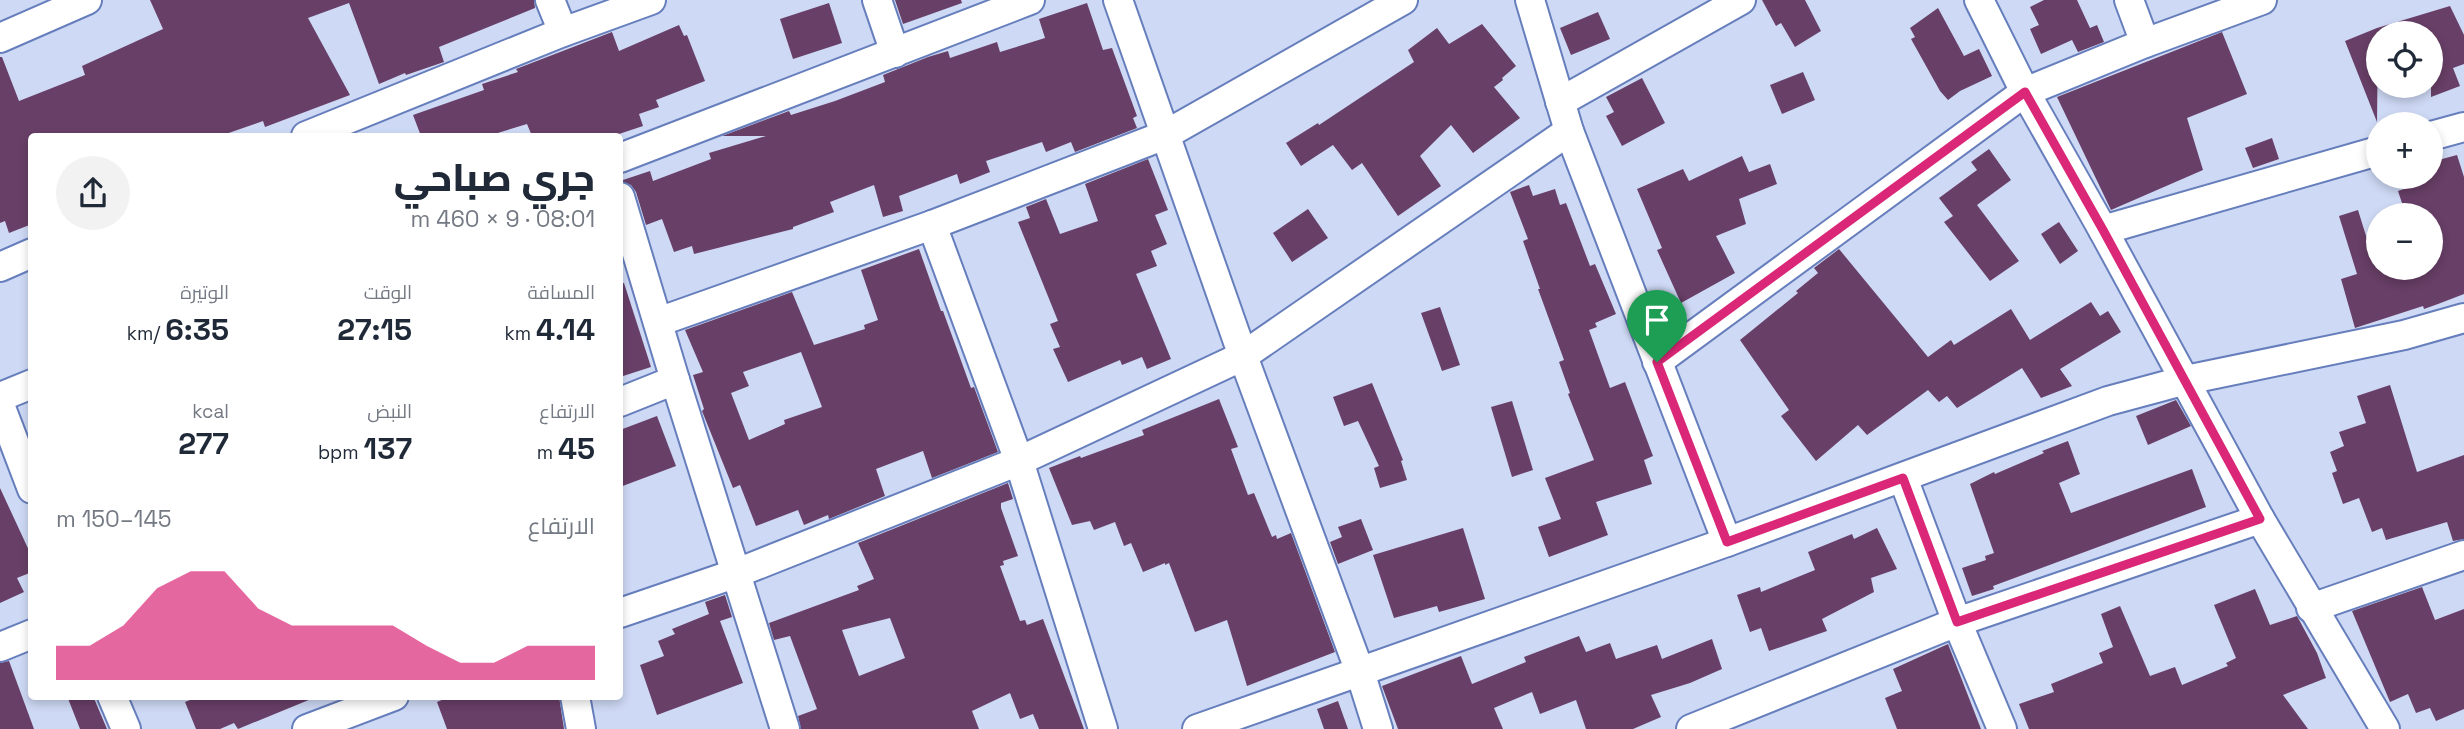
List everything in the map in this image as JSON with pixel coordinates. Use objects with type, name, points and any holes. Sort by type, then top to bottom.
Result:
[{"type":"street","points":[[0,38],[87,0]]},
{"type":"street","points":[[550,0],[563,32]]},
{"type":"street","points":[[322,133],[354,127],[563,32],[651,0]]},
{"type":"street","points":[[877,0],[895,53]]},
{"type":"street","points":[[623,157],[1030,0]]},
{"type":"street","points":[[1118,0],[1243,356],[1360,672],[1378,729]]},
{"type":"street","points":[[658,321],[932,225],[1165,135],[1402,0]]},
{"type":"street","points":[[1530,0],[1569,131],[1727,542]]},
{"type":"street","points":[[1560,102],[1741,0]]},
{"type":"street","points":[[1979,0],[2025,92],[2376,727]]},
{"type":"street","points":[[2129,0],[2145,43]]},
{"type":"street","points":[[1657,362],[2025,92],[2145,43],[2262,0]]},
{"type":"street","points":[[2443,133],[2464,127]]},
{"type":"street","points":[[623,612],[737,573],[1019,461],[1243,356],[1569,131]]},
{"type":"street","points":[[2103,230],[2366,154]]},
{"type":"street","points":[[623,207],[785,729]]},
{"type":"street","points":[[932,225],[1019,461],[1103,729]]},
{"type":"street","points":[[0,267],[28,255]]},
{"type":"street","points":[[1197,729],[1727,542],[2108,401],[2186,380],[2392,338],[2464,318]]},
{"type":"street","points":[[623,401],[675,380]]},
{"type":"street","points":[[0,397],[28,386]]},
{"type":"street","points":[[0,405],[28,478]]},
{"type":"street","points":[[1903,478],[1957,622],[2002,729]]},
{"type":"street","points":[[1706,726],[1957,622],[2260,519]]},
{"type":"street","points":[[2311,608],[2464,555]]},
{"type":"street","points":[[0,647],[28,636]]},
{"type":"street","points":[[114,700],[125,729]]},
{"type":"street","points":[[307,729],[383,700]]},
{"type":"street","points":[[576,700],[581,729]]},
{"type":"building","points":[[150,0],[534,0],[535,8],[439,47],[444,62],[379,84],[349,3],[308,18],[350,95],[265,127],[263,121],[229,133],[28,133],[28,226],[9,233],[5,221],[0,223],[0,57],[19,101],[85,75],[82,66],[163,29]]},
{"type":"building","points":[[895,0],[961,0],[962,3],[903,24]]},
{"type":"building","points":[[1762,0],[1805,0],[1821,31],[1795,47],[1781,23],[1776,26]]},
{"type":"building","points":[[2044,0],[2077,0],[2090,28],[2097,25],[2104,42],[2078,52],[2072,40],[2041,54],[2030,29],[2039,25],[2030,7]]},
{"type":"building","points":[[829,3],[842,43],[793,59],[780,19]]},
{"type":"building","points":[[1087,3],[1103,50],[1112,48],[1137,116],[1133,118],[1137,128],[1075,152],[1071,142],[1046,152],[1042,142],[986,161],[990,172],[960,184],[957,174],[899,196],[903,211],[883,217],[874,185],[830,202],[834,212],[793,229],[694,254],[692,246],[674,252],[662,219],[646,225],[636,192],[631,185],[623,182],[650,171],[653,181],[711,159],[709,153],[766,136],[722,136],[789,111],[791,115],[885,82],[883,75],[928,57],[948,51],[950,58],[997,42],[1000,52],[1045,38],[1039,19]]},
{"type":"building","points":[[2450,6],[2464,35],[2464,64],[2453,68],[2460,86],[2443,92],[2443,21],[2400,21]]},
{"type":"building","points":[[1938,8],[1964,56],[1979,49],[1992,76],[1960,91],[1948,100],[1940,91],[1911,39],[1915,37],[1910,28]]},
{"type":"building","points":[[1598,12],[1610,39],[1571,55],[1560,28]]},
{"type":"building","points":[[1482,24],[1516,66],[1494,87],[1520,118],[1473,153],[1451,125],[1420,156],[1441,186],[1398,216],[1362,163],[1352,170],[1333,145],[1301,166],[1286,143],[1318,123],[1319,125],[1414,62],[1408,50],[1437,28],[1449,44]]},
{"type":"building","points":[[679,25],[684,36],[687,35],[705,81],[656,100],[659,107],[639,114],[643,126],[622,133],[531,133],[527,124],[498,133],[420,133],[413,115],[484,90],[482,84],[518,72],[516,69],[612,32],[619,51]]},
{"type":"building","points":[[2222,32],[2247,94],[2187,118],[2203,170],[2111,210],[2057,97]]},
{"type":"building","points":[[2366,32],[2366,94],[2345,41]]},
{"type":"building","points":[[1803,72],[1815,100],[1782,114],[1770,85]]},
{"type":"building","points":[[1642,78],[1665,123],[1622,146],[1606,116],[1614,112],[1606,97]]},
{"type":"building","points":[[2368,98],[2377,98],[2377,112],[2373,112]]},
{"type":"building","points":[[2272,138],[2279,159],[2253,168],[2245,148]]},
{"type":"building","points":[[1989,149],[2011,180],[1977,205],[2019,261],[1990,281],[1944,222],[1953,216],[1939,198],[1977,170],[1971,162]]},
{"type":"building","points":[[2457,155],[2464,177],[2464,294],[2424,309],[2423,306],[2355,328],[2341,279],[2357,274],[2339,216],[2358,210],[2366,236],[2366,280],[2443,280],[2443,203],[2402,203],[2398,191],[2443,189],[2443,159]]},
{"type":"building","points":[[1742,156],[1749,172],[1770,164],[1777,184],[1739,199],[1746,224],[1716,236],[1735,273],[1681,303],[1657,250],[1662,248],[1637,189],[1683,169],[1689,181]]},
{"type":"building","points":[[1148,159],[1168,210],[1155,215],[1167,244],[1151,251],[1157,266],[1136,274],[1171,359],[1147,369],[1142,357],[1122,365],[1120,360],[1068,382],[1053,349],[1060,347],[1050,324],[1058,321],[1018,222],[1030,218],[1026,207],[1046,199],[1060,234],[1098,221],[1085,184]]},
{"type":"building","points":[[1529,185],[1533,196],[1555,189],[1560,205],[1566,203],[1590,266],[1595,264],[1616,314],[1595,323],[1597,327],[1589,330],[1610,388],[1625,382],[1653,456],[1644,460],[1652,484],[1596,502],[1608,535],[1549,557],[1538,527],[1561,519],[1545,478],[1594,460],[1568,394],[1570,393],[1559,362],[1564,360],[1538,289],[1523,241],[1528,239],[1510,192]]},
{"type":"building","points":[[1308,209],[1328,238],[1292,262],[1273,233]]},
{"type":"building","points":[[2059,222],[2078,251],[2060,264],[2041,234]]},
{"type":"building","points":[[919,249],[998,452],[932,478],[923,451],[876,469],[885,496],[829,519],[828,515],[804,525],[798,510],[756,526],[740,485],[733,488],[702,411],[704,409],[693,375],[703,372],[685,330],[792,292],[814,345],[865,329],[864,325],[878,320],[861,270]],"holes":[[[801,352],[822,407],[784,420],[785,424],[749,440],[731,393],[749,386],[743,372]]]},
{"type":"building","points":[[1839,249],[1928,357],[1951,340],[1954,345],[2011,309],[2030,340],[2091,302],[2100,316],[2108,311],[2121,332],[2060,369],[2072,386],[2041,398],[2022,368],[1957,408],[1947,396],[1939,402],[1928,390],[1867,435],[1858,425],[1816,461],[1781,416],[1789,410],[1740,340],[1798,293],[1796,291],[1818,273],[1814,268]]},
{"type":"building","points":[[623,283],[624,283],[651,367],[623,376]]},
{"type":"building","points":[[1440,307],[1460,365],[1442,371],[1421,313]]},
{"type":"building","points":[[1372,383],[1403,460],[1401,461],[1407,480],[1380,488],[1374,468],[1379,466],[1358,421],[1344,426],[1333,397]]},
{"type":"building","points":[[2390,385],[2417,472],[2464,455],[2464,539],[2453,541],[2447,522],[2386,540],[2382,528],[2372,532],[2359,498],[2343,504],[2332,473],[2337,471],[2330,452],[2344,446],[2339,432],[2366,423],[2357,396]]},
{"type":"building","points":[[1219,399],[1238,447],[1231,449],[1248,495],[1254,493],[1272,537],[1276,535],[1277,539],[1291,533],[1335,652],[1247,686],[1227,620],[1195,632],[1169,563],[1143,572],[1131,543],[1124,546],[1115,522],[1094,530],[1090,521],[1072,525],[1049,468],[1144,435],[1142,430]]},
{"type":"building","points":[[2176,400],[2191,426],[2148,445],[2136,416]]},
{"type":"building","points":[[1512,401],[1533,470],[1512,477],[1491,407]]},
{"type":"building","points":[[657,416],[676,466],[623,486],[623,429]]},
{"type":"building","points":[[2068,441],[2080,474],[2059,483],[2071,513],[2192,469],[2206,507],[1972,596],[1962,568],[1986,560],[1985,556],[1994,553],[1970,484]]},
{"type":"building","points":[[1008,483],[1013,499],[1001,503],[1001,508],[1018,556],[1003,561],[1004,565],[1000,566],[1020,621],[1025,620],[1027,625],[1043,619],[1084,729],[1039,729],[1033,714],[1020,719],[1010,693],[972,711],[979,729],[801,729],[798,716],[817,709],[790,636],[774,640],[769,623],[859,590],[857,586],[874,579],[858,543]],"holes":[[[890,618],[905,658],[859,676],[842,630]]]},
{"type":"building","points":[[0,488],[28,548],[28,574],[17,578],[24,592],[0,603]]},
{"type":"building","points":[[1361,519],[1373,550],[1338,564],[1330,542],[1342,537],[1338,527]]},
{"type":"building","points":[[1463,528],[1485,599],[1439,612],[1437,606],[1394,618],[1373,555]]},
{"type":"building","points":[[1877,528],[1897,569],[1871,578],[1874,592],[1822,619],[1827,631],[1769,651],[1761,628],[1750,632],[1737,595],[1760,587],[1761,592],[1815,570],[1808,552],[1852,534],[1854,539]]},
{"type":"building","points":[[2422,587],[2435,620],[2464,609],[2464,709],[2436,721],[2430,708],[2416,713],[2408,694],[2390,702],[2352,611]]},
{"type":"building","points":[[2255,589],[2270,625],[2297,616],[2317,653],[2326,678],[2283,695],[2308,729],[2029,729],[2019,704],[2054,692],[2051,684],[2103,663],[2099,653],[2113,647],[2101,614],[2120,606],[2150,676],[2175,667],[2182,685],[2228,666],[2226,663],[2236,658],[2214,605]]},
{"type":"building","points":[[725,595],[732,617],[720,621],[743,683],[657,715],[640,665],[664,656],[658,641],[675,634],[672,629],[709,614],[705,602]]},
{"type":"building","points":[[1579,636],[1586,652],[1610,643],[1616,659],[1657,645],[1662,659],[1712,639],[1722,669],[1690,683],[1651,695],[1661,717],[1633,729],[1586,729],[1576,700],[1540,714],[1532,692],[1494,708],[1503,729],[1398,729],[1382,686],[1461,656],[1472,684],[1526,662],[1524,657]]},
{"type":"building","points":[[1948,644],[1981,729],[1897,729],[1885,698],[1902,691],[1893,669]]},
{"type":"building","points":[[9,661],[34,729],[0,729],[0,663]]},
{"type":"building","points":[[69,700],[95,700],[107,729],[80,729]]},
{"type":"building","points":[[309,700],[238,729],[234,723],[220,729],[196,729],[185,702]]},
{"type":"building","points":[[560,700],[564,729],[447,729],[437,702]]},
{"type":"building","points":[[1338,701],[1348,729],[1324,729],[1317,709]]},
{"type":"route","points":[[2025,92],[2186,380],[2260,519],[1957,622],[1903,478],[1727,542],[1657,362],[2025,92]]}]
